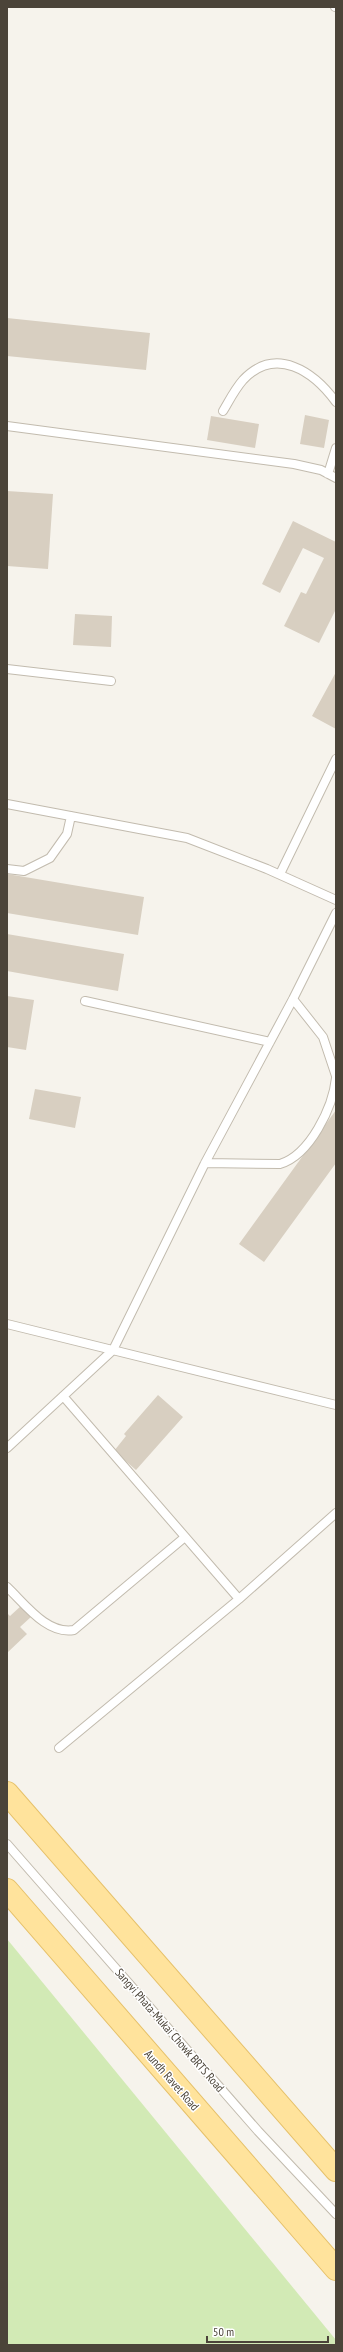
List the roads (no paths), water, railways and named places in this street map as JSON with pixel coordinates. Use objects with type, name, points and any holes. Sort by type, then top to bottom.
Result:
[{"type":"main road","points":[[7,1793],[336,2170]]},
{"type":"main road","name":"Aundh Ravet Road","points":[[7,1890],[336,2270]]},
{"type":"lane","points":[[223,412],[244,379],[261,368],[280,362],[300,368],[324,386],[336,402]]},
{"type":"lane","points":[[7,426],[294,464],[310,467],[332,476],[336,448]]},
{"type":"lane","points":[[7,669],[111,681]]},
{"type":"lane","points":[[280,874],[336,759]]},
{"type":"lane","points":[[7,804],[187,838],[280,874],[336,900]]},
{"type":"lane","points":[[7,869],[24,871],[50,858],[67,834],[71,816]]},
{"type":"lane","points":[[7,1448],[114,1350],[205,1163],[293,999],[336,913]]},
{"type":"lane","points":[[205,1163],[280,1164],[291,1161],[299,1154],[321,1124],[332,1099],[336,1077],[324,1037],[293,999]]},
{"type":"lane","points":[[85,1001],[270,1042]]},
{"type":"lane","points":[[7,1324],[336,1406]]},
{"type":"lane","points":[[63,1396],[239,1598]]},
{"type":"lane","points":[[59,1748],[239,1598],[336,1513]]},
{"type":"lane","points":[[7,1587],[56,1630],[74,1630],[185,1537]]},
{"type":"lane","name":"Sangvi Phata-Mukai Chowk BRTS Road","points":[[7,1844],[258,2131],[336,2214]]}]
